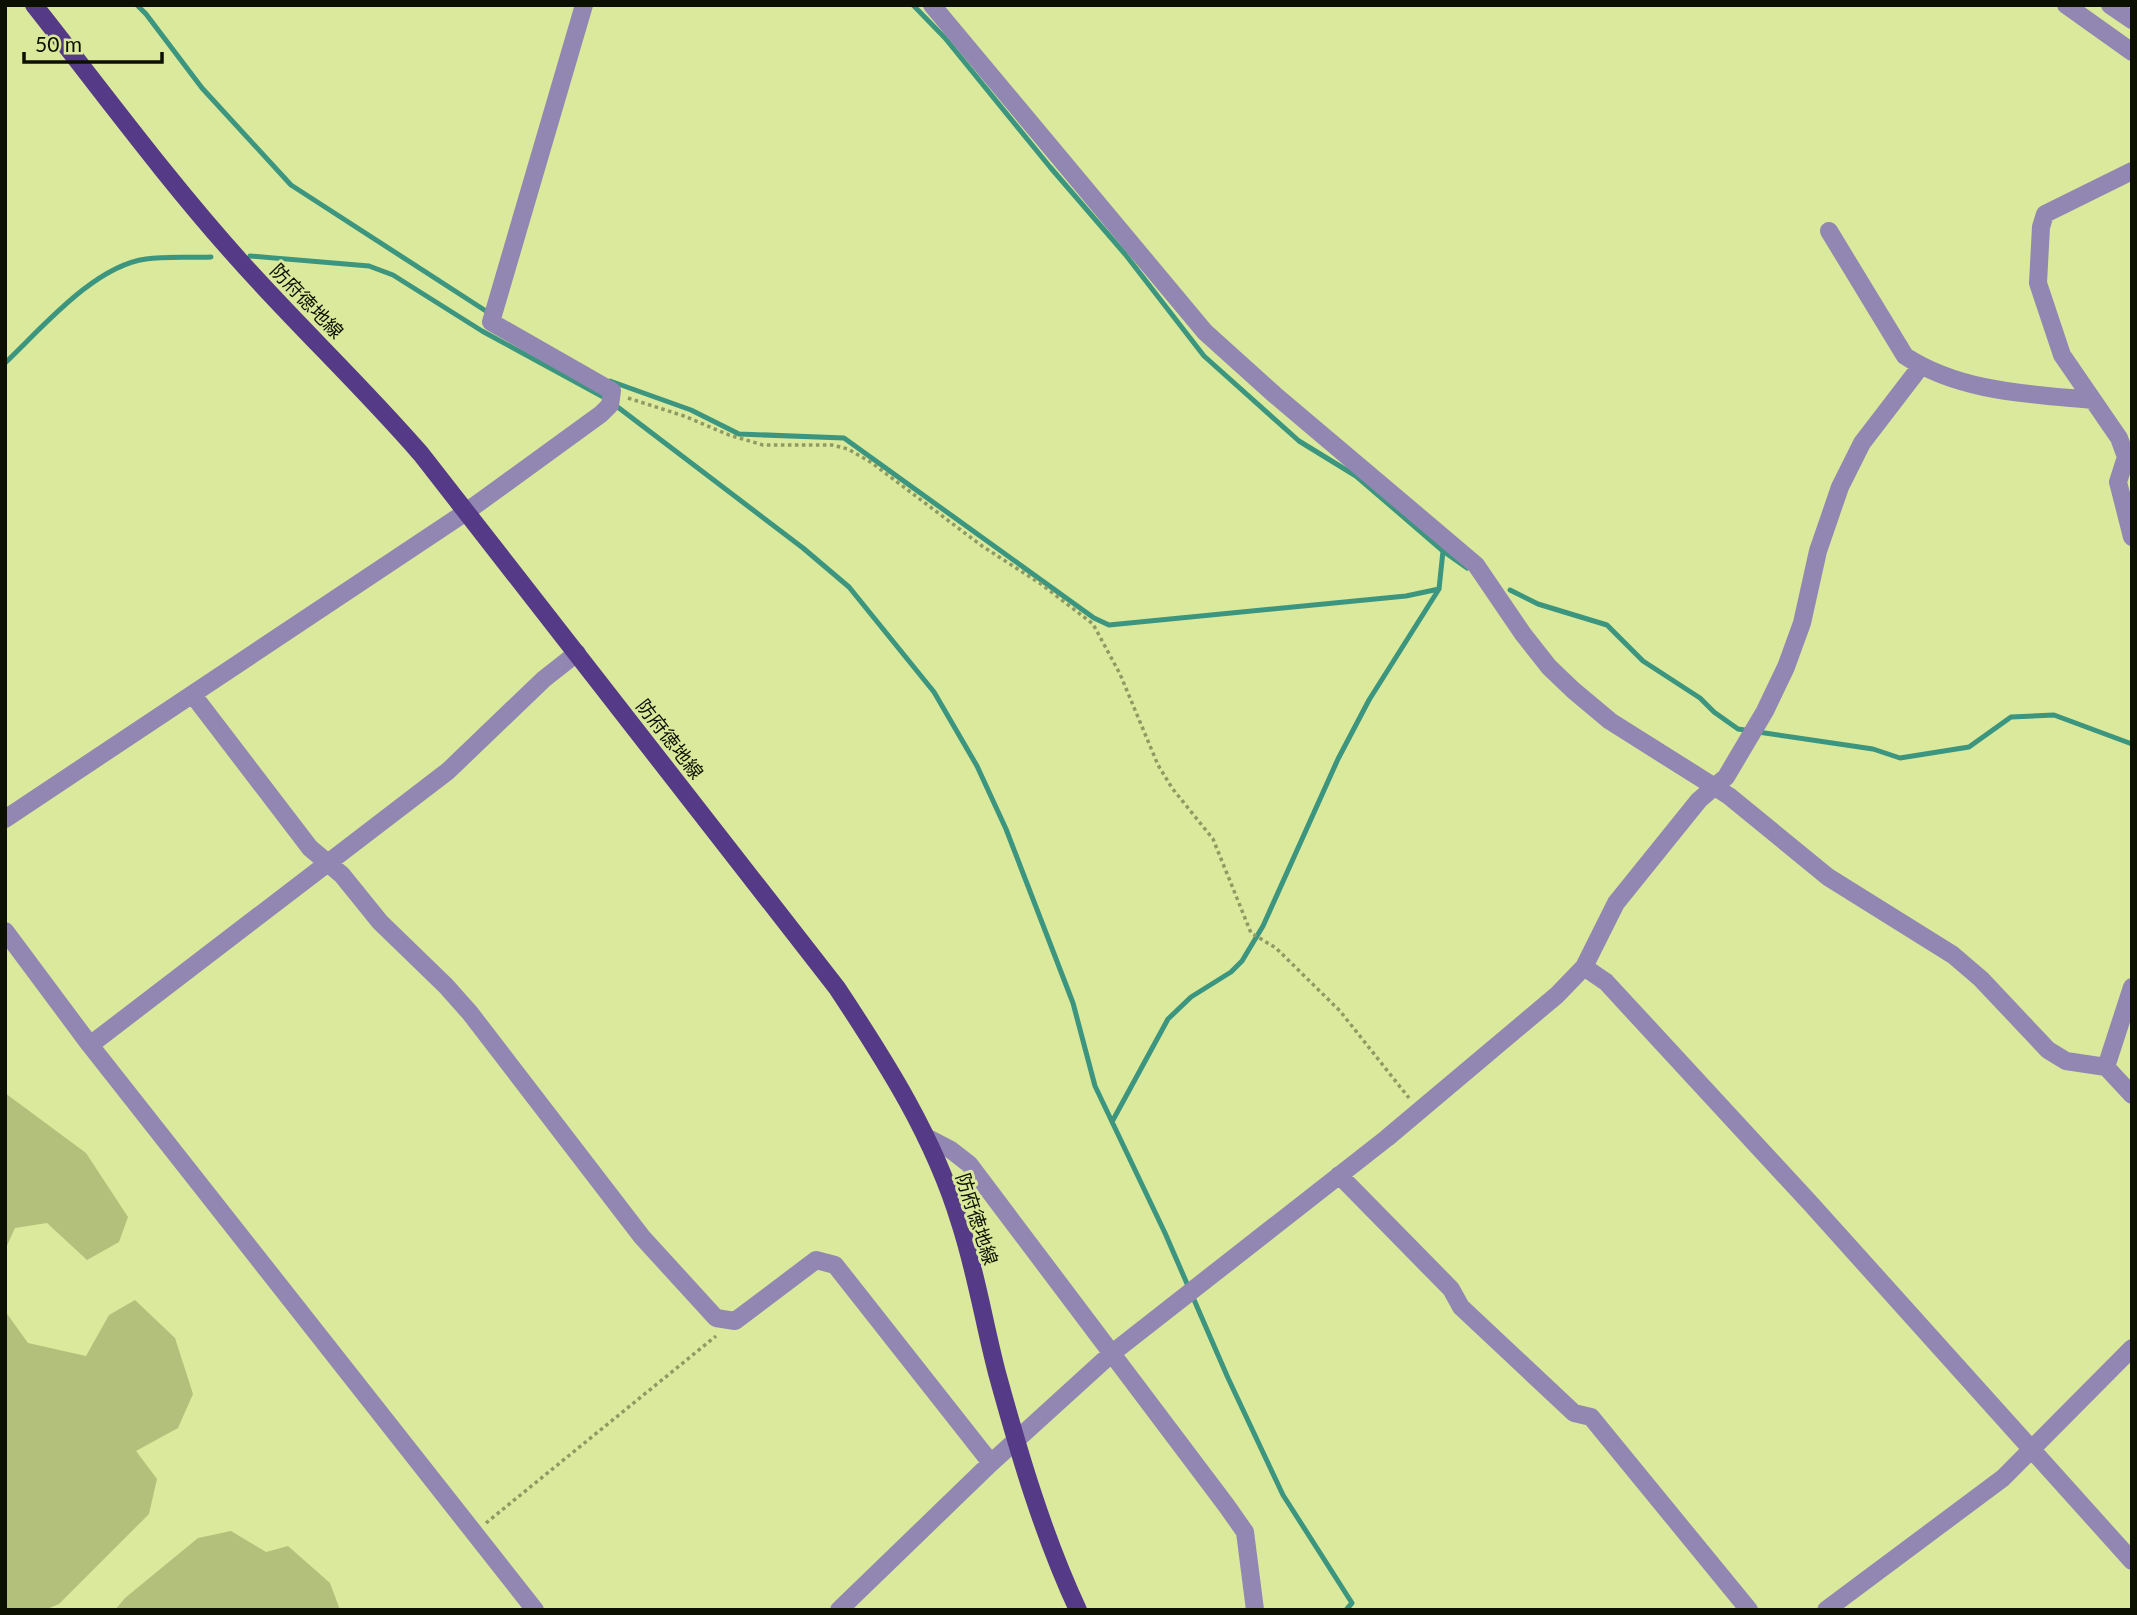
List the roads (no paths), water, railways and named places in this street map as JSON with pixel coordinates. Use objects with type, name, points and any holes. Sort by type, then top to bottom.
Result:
[{"type":"main road","name":"防府徳地線","points":[[34,5],[219,237],[307,333],[375,401],[421,454],[836,988],[890,1068],[926,1136],[960,1222],[997,1373],[1017,1441],[1045,1531],[1078,1610]]},
{"type":"street","points":[[5,819],[466,512],[610,405],[612,391],[491,322],[584,5]]},
{"type":"street","points":[[932,5],[1205,332],[1275,395],[1476,565],[1523,634],[1549,667],[1573,690],[1610,721],[1714,786],[1828,877],[1953,955],[1981,978],[2048,1050],[2066,1061],[2106,1067],[2132,1095]]},
{"type":"street","points":[[2066,5],[2132,52]]},
{"type":"street","points":[[2110,5],[2132,20]]},
{"type":"street","points":[[2132,171],[2045,214],[2040,227],[2038,283],[2062,355],[2119,438],[2129,458],[2119,482],[2132,537]]},
{"type":"street","points":[[1829,231],[1905,356],[1921,366],[1993,390],[2092,400]]},
{"type":"street","points":[[839,1610],[991,1463],[1111,1354],[1419,1111],[1557,995],[1584,967],[1616,903],[1699,800],[1726,778],[1765,711],[1786,667],[1802,623],[1818,551],[1846,475],[1862,443],[1921,366]]},
{"type":"street","points":[[90,1045],[448,771],[544,679],[578,653]]},
{"type":"street","points":[[193,695],[310,848],[342,875],[380,922],[446,986],[642,1237],[716,1318],[735,1321],[816,1260],[835,1265],[991,1463]]},
{"type":"street","points":[[5,931],[90,1045],[535,1610]]},
{"type":"street","points":[[1584,967],[1606,982],[2132,1561]]},
{"type":"street","points":[[2106,1067],[2132,987]]},
{"type":"street","points":[[926,1136],[969,1164],[1245,1532],[1255,1610]]},
{"type":"street","points":[[1339,1175],[1451,1289],[1461,1307],[1574,1413],[1591,1417],[1749,1610]]},
{"type":"street","points":[[1826,1610],[2003,1478],[2132,1348]]},
{"type":"waterway","points":[[137,5],[202,88],[291,185],[489,313]]},
{"type":"waterway","points":[[913,5],[945,38],[1125,254],[1204,356],[1299,441],[1356,476],[1443,551],[1467,568]]},
{"type":"waterway","points":[[250,256],[369,266],[393,275],[482,331],[607,399]]},
{"type":"waterway","points":[[5,363],[70,300],[107,273],[146,259],[211,257]]},
{"type":"waterway","points":[[610,381],[691,410],[739,434],[844,438],[1094,618],[1109,625],[1406,596],[1439,589]]},
{"type":"waterway","points":[[615,405],[803,548],[849,587],[934,692],[977,766],[1006,829],[1073,1003],[1095,1086],[1165,1233],[1228,1378],[1283,1495],[1352,1603],[1346,1610]]},
{"type":"waterway","points":[[1113,1120],[1168,1019],[1191,997],[1231,972],[1242,961],[1263,926],[1338,759],[1369,700],[1439,589],[1443,551]]},
{"type":"waterway","points":[[1510,590],[1538,604],[1607,625],[1643,661],[1700,698],[1738,729],[1873,749],[1900,758],[1969,747],[2011,717],[2054,715],[2132,744]]}]
